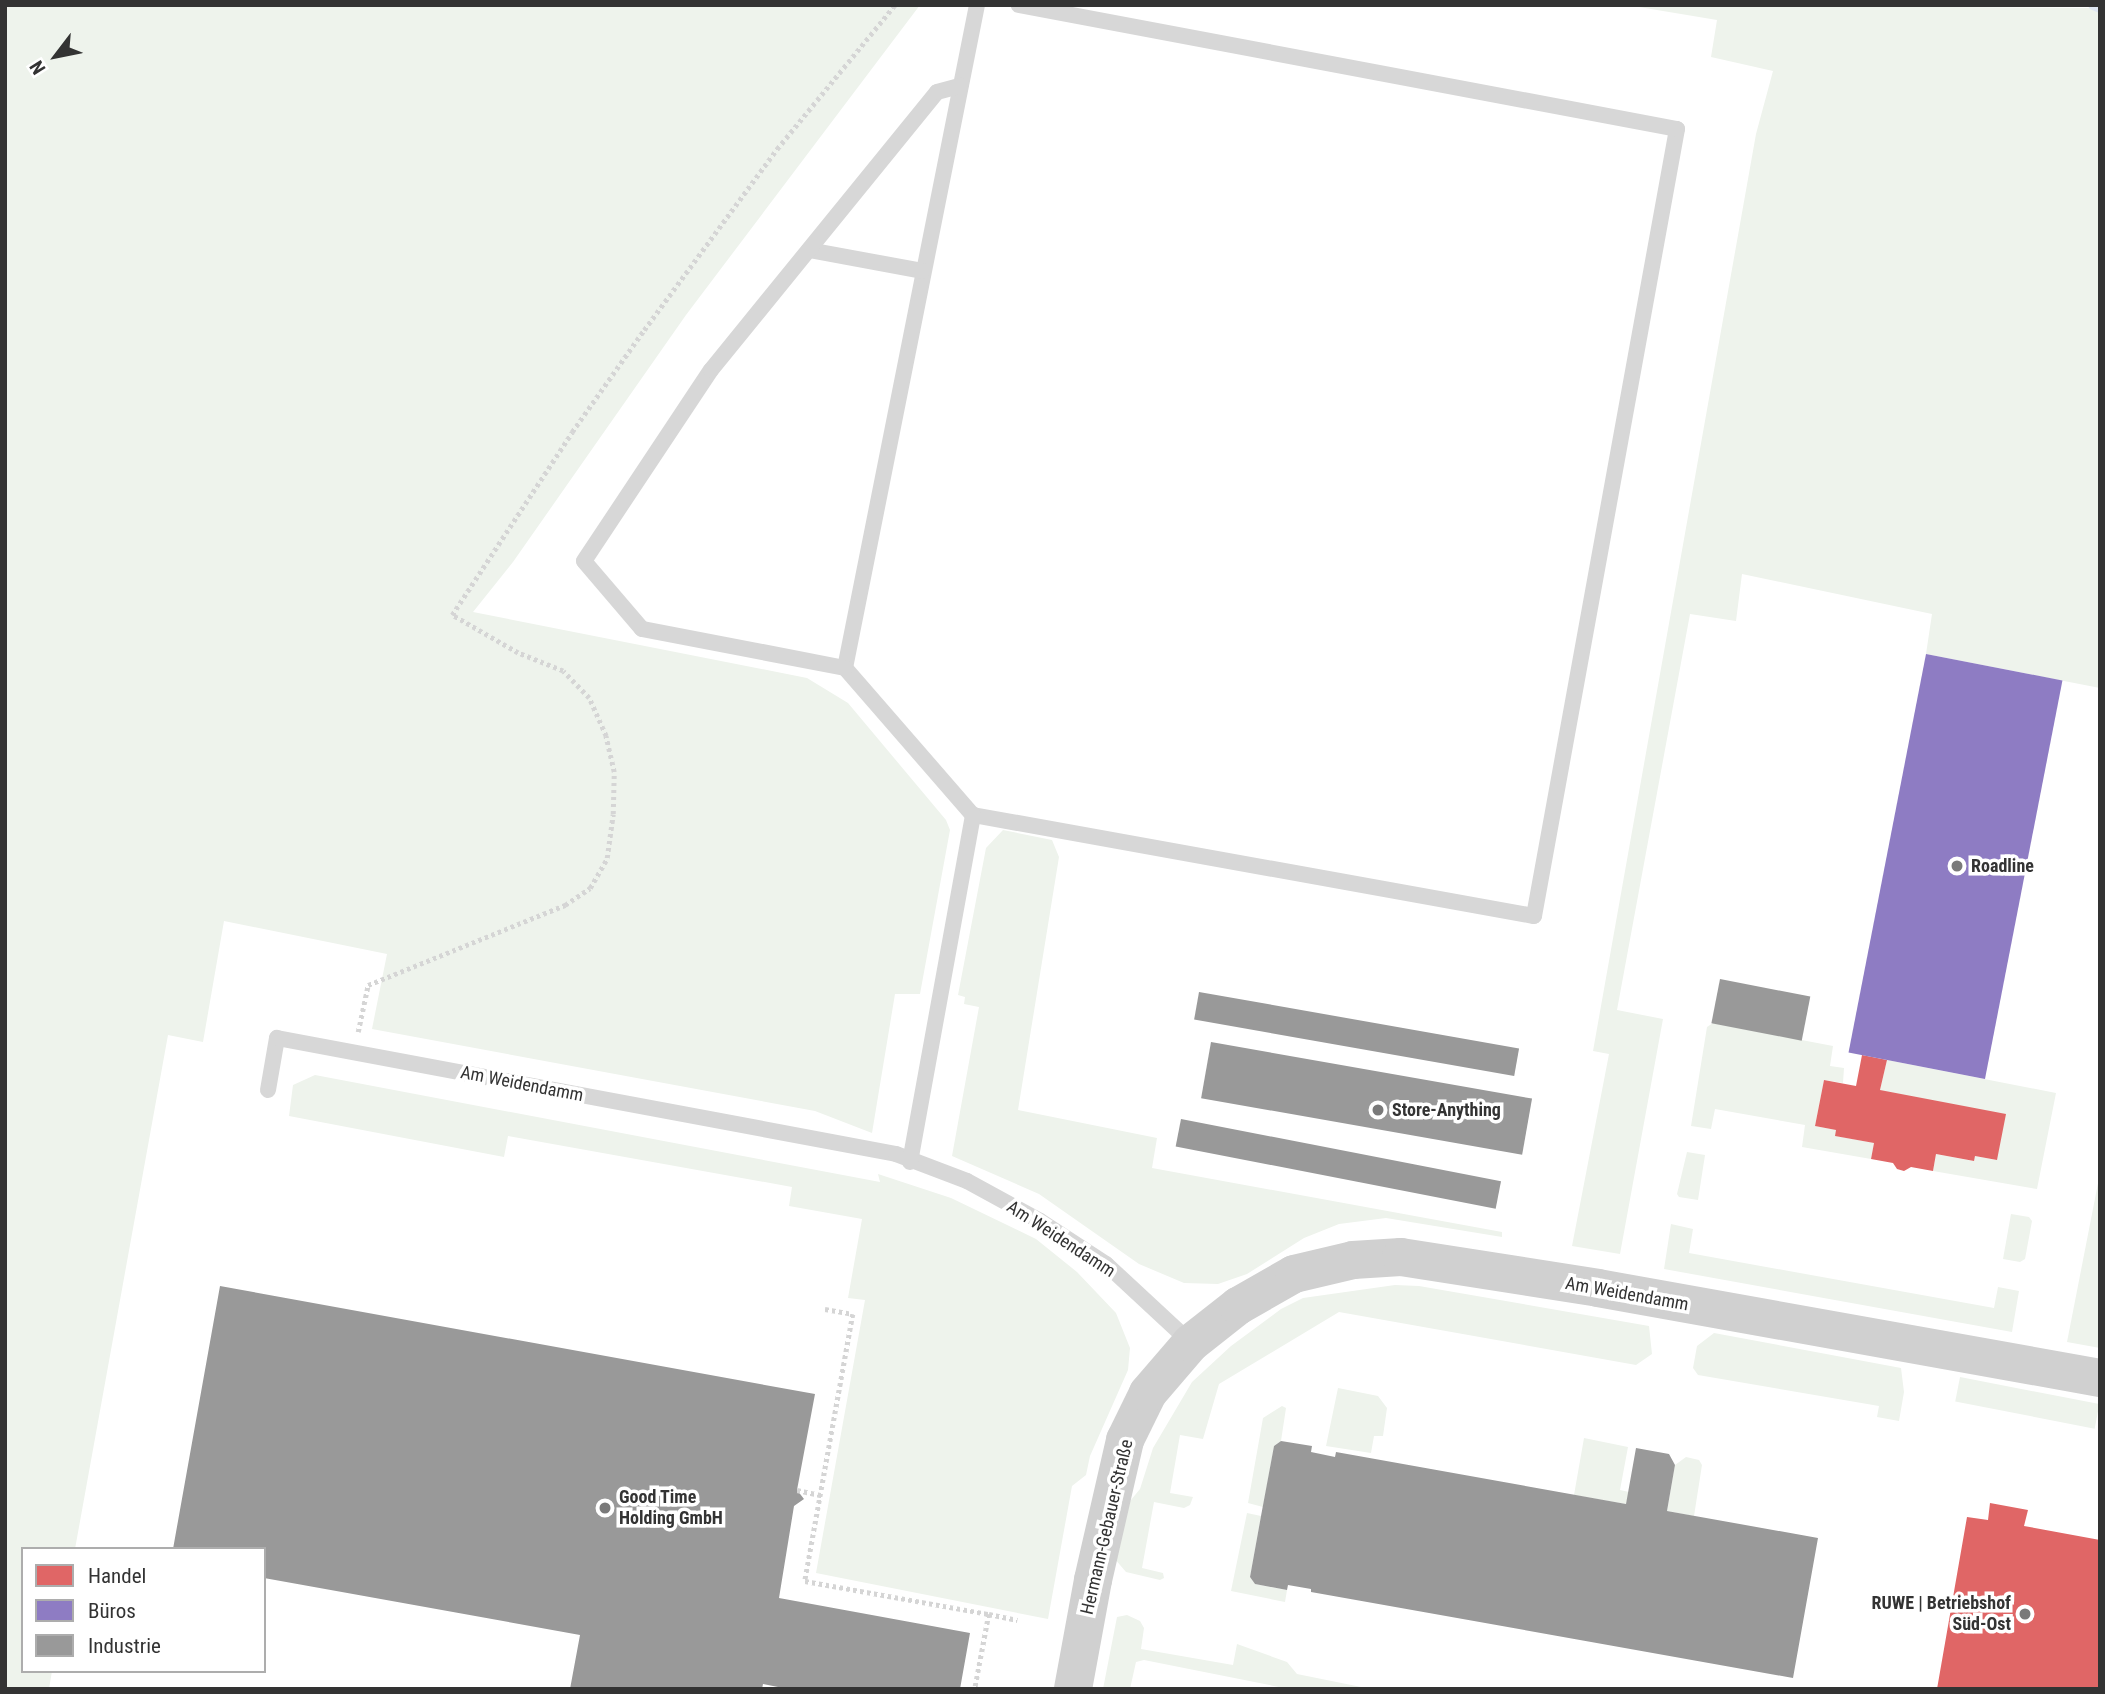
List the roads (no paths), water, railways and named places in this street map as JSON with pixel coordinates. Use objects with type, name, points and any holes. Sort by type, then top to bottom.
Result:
[{"type":"street","name":"Am Weidendamm","points":[[1191,1343],[1238,1306],[1294,1274],[1353,1260],[1401,1257],[1598,1288],[2100,1378]]},
{"type":"street","name":"Hermann-Gebauer-Straße","points":[[1073,1689],[1093,1580],[1125,1440],[1148,1393],[1191,1343]]},
{"type":"lane","points":[[845,668],[977,5]]},
{"type":"lane","points":[[960,86],[937,92],[711,370],[584,561],[642,629],[845,668],[973,815],[1534,916],[1677,130],[1019,5]]},
{"type":"lane","points":[[808,250],[922,271]]},
{"type":"lane","points":[[910,1161],[973,815]]},
{"type":"lane","name":"Am Weidendamm","points":[[268,1090],[277,1038],[896,1154],[967,1181],[1040,1221],[1106,1264],[1191,1343]]},
{"type":"waterway","points":[[2093,5],[2100,8]]},
{"type":"place","name":"Roadline","points":[[1957,866]]},
{"type":"place","name":"Store-Anything","points":[[1378,1110]]},
{"type":"place","name":"Good Time Holding GmbH","points":[[605,1508]]},
{"type":"place","name":"RUWE | Betriebshof Süd-Ost","points":[[2025,1614]]}]
